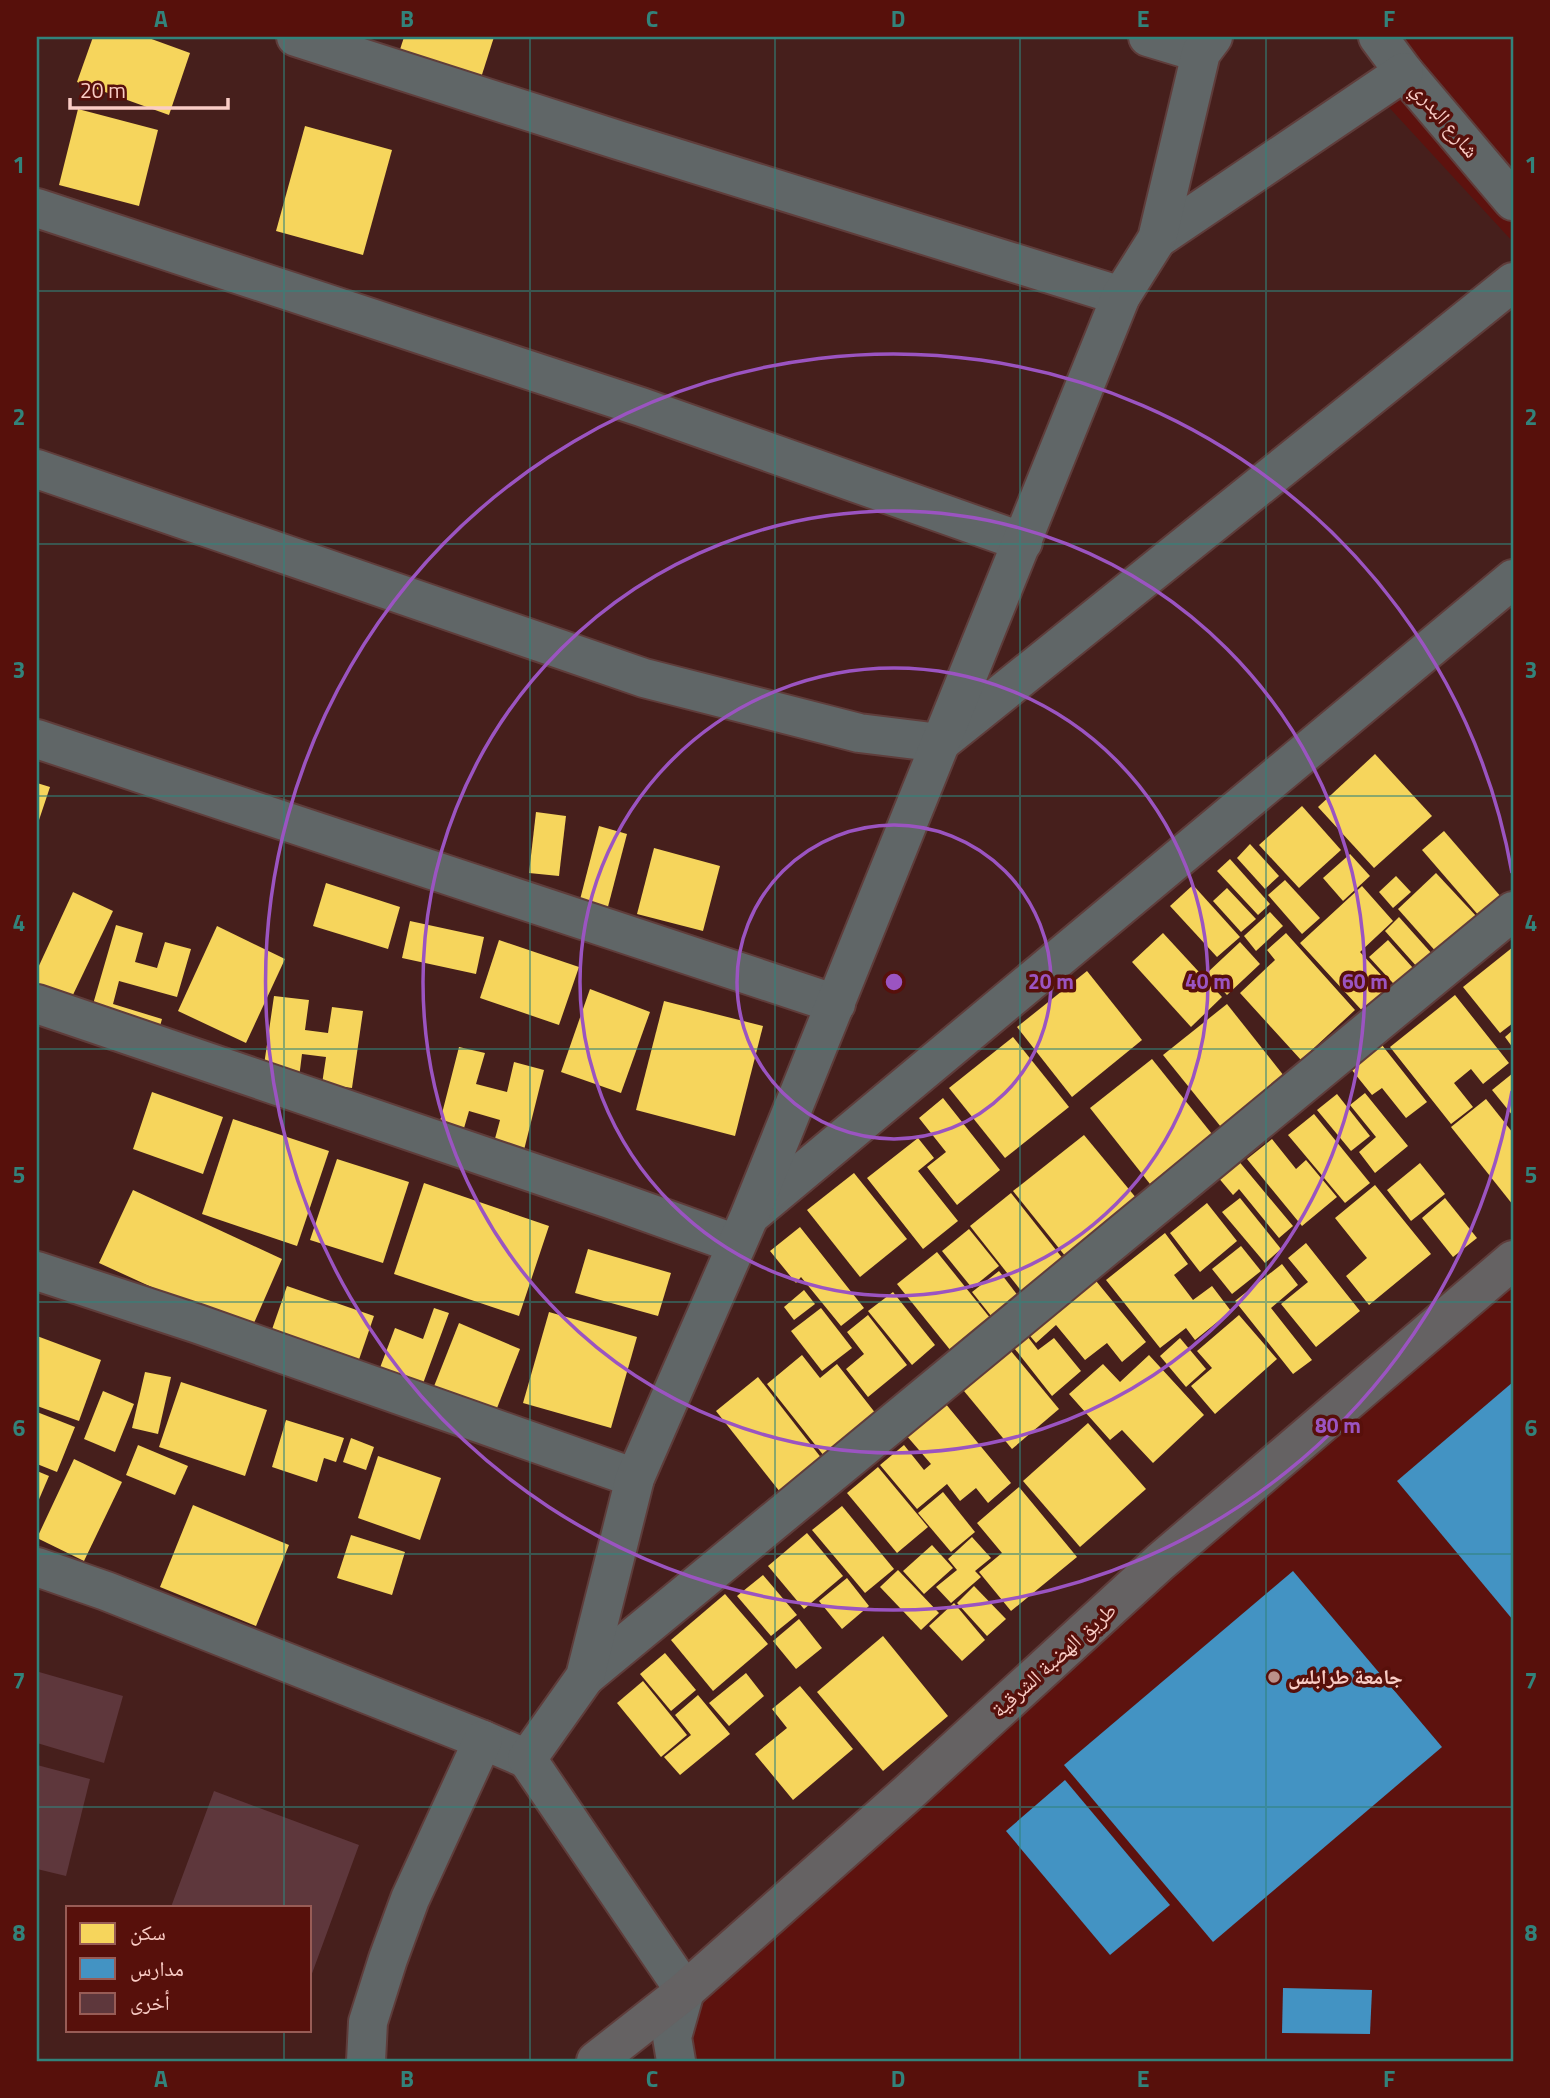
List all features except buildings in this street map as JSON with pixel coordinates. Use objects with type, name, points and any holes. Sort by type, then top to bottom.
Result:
[{"type":"main road","name":"طريق الهضبة الشرقية","points":[[596,2061],[685,1991],[909,1792],[1160,1562],[1513,1260]]},
{"type":"street","points":[[296,37],[1121,296]]},
{"type":"street","points":[[585,1677],[635,1478],[836,1004],[1121,296],[1157,239],[1207,45],[1148,37]]},
{"type":"street","name":"شارع البدري","points":[[1378,37],[1404,72],[1513,201]]},
{"type":"street","points":[[1157,239],[1404,72]]},
{"type":"street","points":[[37,208],[641,408],[1023,542]]},
{"type":"street","points":[[37,469],[644,678],[859,733],[940,743],[1513,282]]},
{"type":"street","points":[[742,1231],[1513,579]]},
{"type":"street","points":[[37,739],[836,1004]]},
{"type":"street","points":[[527,1759],[585,1677],[1513,911]]},
{"type":"street","points":[[37,1004],[610,1199],[742,1231]]},
{"type":"street","points":[[37,1271],[198,1324],[635,1478]]},
{"type":"street","points":[[37,1567],[106,1591],[527,1759],[685,1991],[672,2037],[676,2061]]},
{"type":"street","points":[[366,2061],[368,2022],[388,1959],[410,1899],[483,1740]]},
{"type":"shaded area","points":[[1384,37],[1513,37],[1513,242],[1385,103]]},
{"type":"shaded area","name":"جامعة طرابلس","points":[[1513,1260],[1513,2061],[676,2061],[685,1991]]},
{"type":"place","name":"جامعة طرابلس","points":[[1274,1677]]}]
